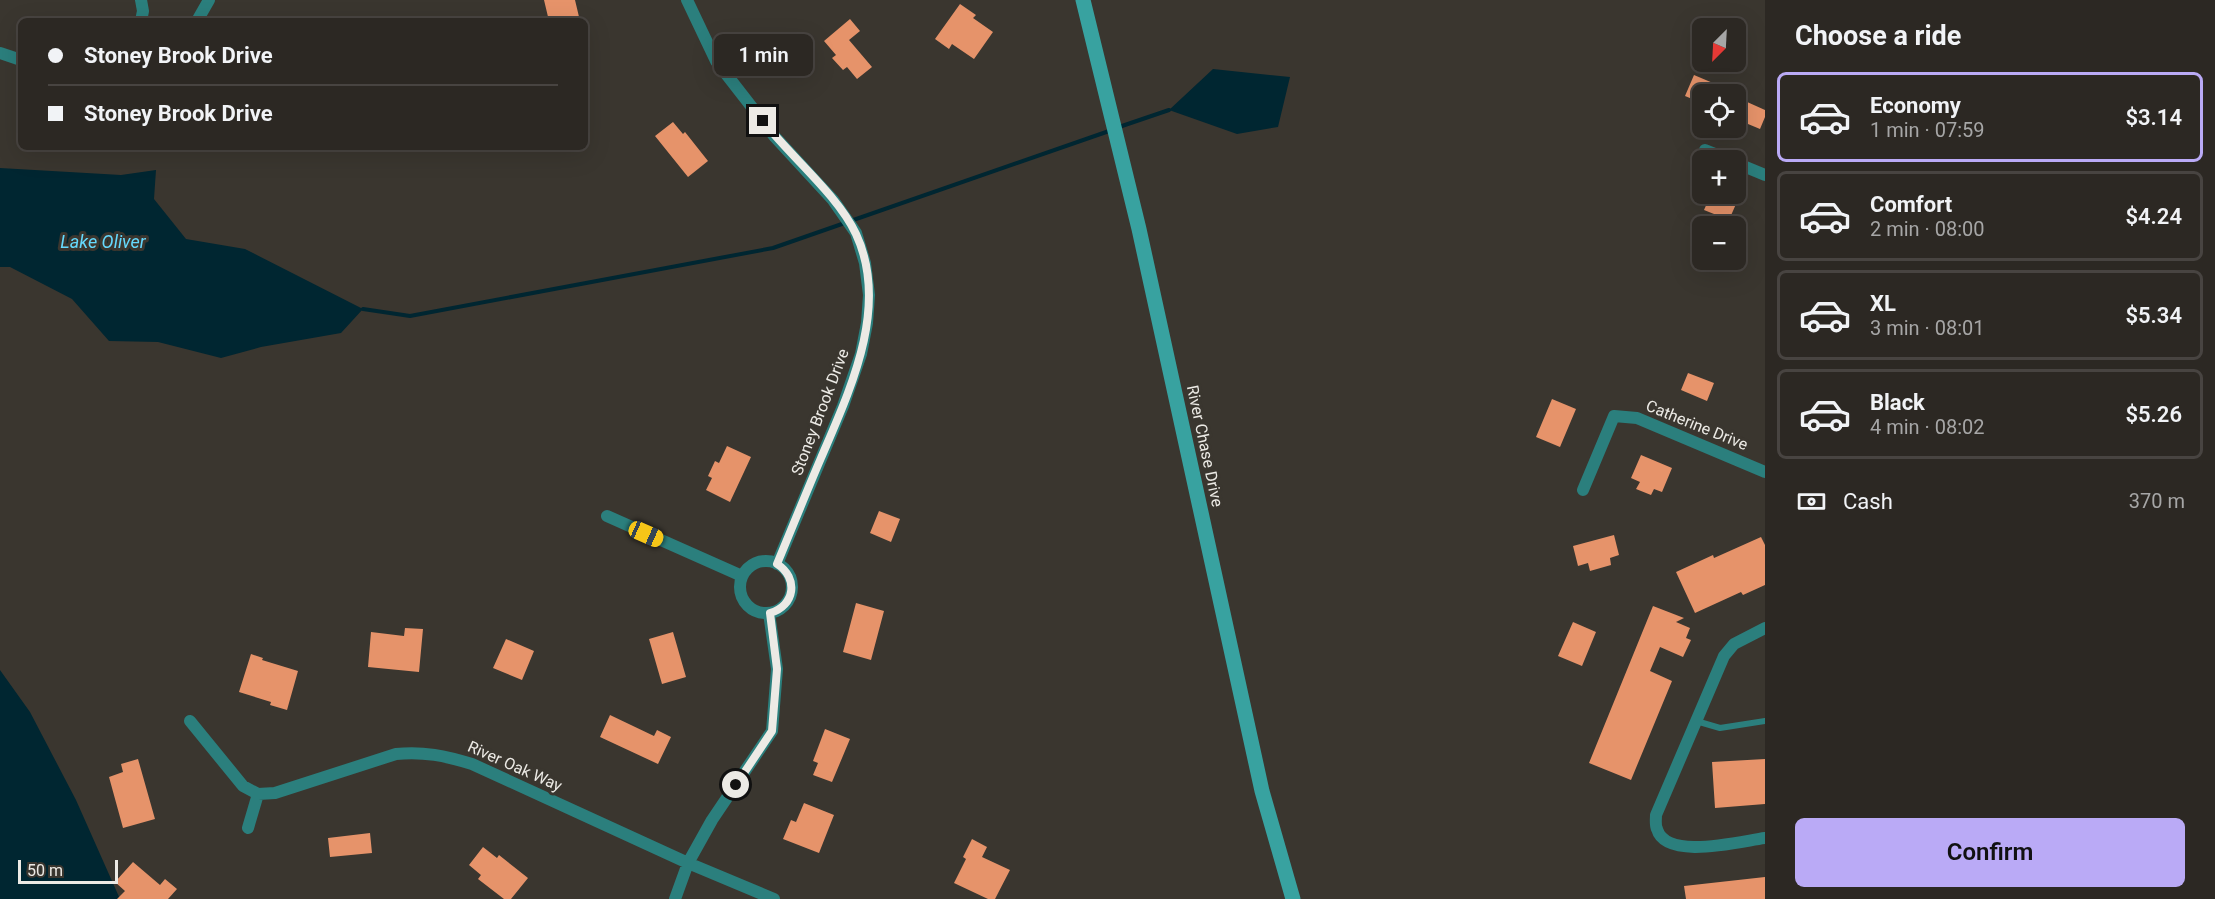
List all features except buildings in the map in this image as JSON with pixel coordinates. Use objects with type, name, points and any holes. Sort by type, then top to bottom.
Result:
[{"type":"street","points":[[141,0],[141,18]]},
{"type":"street","points":[[199,18],[209,0]]},
{"type":"street","name":"Stoney Brook Drive","points":[[687,0],[716,61],[775,137],[833,200],[856,233],[865,263],[869,295],[861,354],[843,406],[777,564]]},
{"type":"street","name":"River Chase Drive","points":[[1083,0],[1139,229],[1262,791],[1293,899]]},
{"type":"street","points":[[0,53],[18,59]]},
{"type":"street","points":[[1746,167],[1765,175]]},
{"type":"street","name":"Catherine Drive","points":[[1583,490],[1614,416],[1637,418],[1765,472]]},
{"type":"street","points":[[607,516],[742,576]]},
{"type":"street","points":[[761,562],[777,564],[789,575],[792,591],[784,606],[770,613],[761,613],[748,606],[740,592],[742,576],[753,565],[761,562]]},
{"type":"street","points":[[675,899],[688,863],[711,820],[772,731],[777,669],[770,613]]},
{"type":"street","points":[[1765,628],[1734,644],[1724,656],[1656,815],[1657,830],[1666,842],[1681,847],[1765,838]]},
{"type":"street","points":[[190,721],[243,786],[258,794],[248,828]]},
{"type":"street","name":"River Oak Way","points":[[258,794],[275,793],[396,754],[412,752],[442,754],[472,764],[688,863],[774,899]]},
{"type":"lane","points":[[1696,721],[1720,728],[1765,721]]},
{"type":"water","points":[[1213,69],[1290,77],[1278,127],[1237,134],[1169,110]]},
{"type":"water","name":"Lake Oliver","points":[[0,168],[121,175],[156,170],[154,199],[186,239],[245,249],[363,309],[341,333],[261,347],[221,358],[158,342],[109,341],[72,299],[10,267],[0,267]]},
{"type":"water","points":[[0,670],[30,712],[76,800],[120,899],[0,899]]},
{"type":"waterway","points":[[1119,127],[1169,110]]},
{"type":"waterway","points":[[363,309],[410,316],[773,248],[1112,130]]},
{"type":"route","points":[[736,785],[772,731],[777,669],[770,613],[784,606],[792,591],[789,575],[777,564],[843,406],[861,354],[869,295],[865,263],[856,233],[833,200],[763,121]]}]
